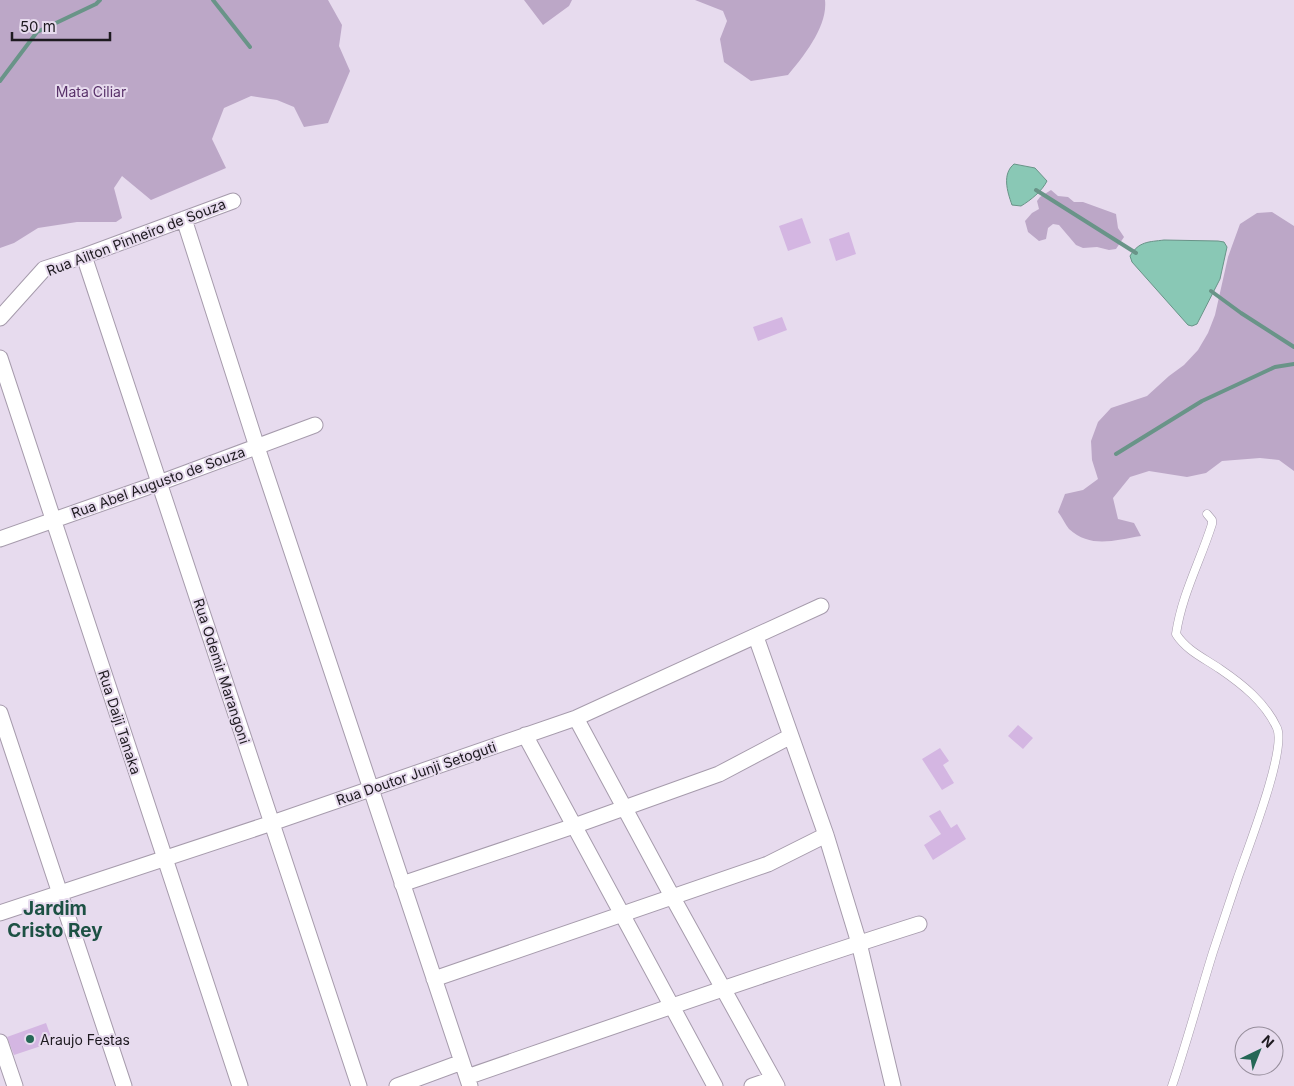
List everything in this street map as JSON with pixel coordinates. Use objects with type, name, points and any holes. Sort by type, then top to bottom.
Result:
[{"type":"street","name":"Rua Ailton Pinheiro de Souza","points":[[0,318],[44,269],[232,201]]},
{"type":"street","points":[[184,219],[257,446],[468,1082],[671,1006],[919,924]]},
{"type":"street","name":"Rua Odemir Marangoni","points":[[84,256],[359,1086]]},
{"type":"street","name":"Rua Daiji Tanaka","points":[[0,358],[240,1086]]},
{"type":"street","name":"Rua Abel Augusto de Souza","points":[[0,538],[159,483],[315,425]]},
{"type":"street","name":"Rua Doutor Junji Setoguti","points":[[0,913],[272,823],[576,718],[821,606]]},
{"type":"street","points":[[756,637],[826,835],[859,943],[894,1086]]},
{"type":"street","points":[[0,713],[124,1086]]},
{"type":"street","points":[[576,718],[626,808],[672,898],[775,1082],[752,1086]]},
{"type":"street","points":[[525,735],[715,1086]]},
{"type":"street","points":[[402,884],[626,808],[719,774],[791,736]]},
{"type":"street","points":[[434,979],[768,864],[826,835]]},
{"type":"street","points":[[0,1042],[15,1086]]},
{"type":"street","points":[[396,1086],[462,1062]]},
{"type":"lane","points":[[1172,1086],[1237,879],[1259,819],[1278,747],[1278,730],[1264,707],[1219,668],[1193,653],[1182,643],[1176,634],[1178,616],[1187,586],[1212,524],[1212,520],[1207,514]]},
{"type":"green space","name":"Mata Ciliar","points":[[0,0],[328,0],[342,25],[339,46],[350,71],[328,123],[304,127],[294,107],[277,100],[251,96],[224,108],[212,139],[226,168],[151,200],[122,176],[114,188],[122,218],[116,222],[77,222],[38,228],[14,243],[0,248]]},
{"type":"green space","points":[[524,0],[572,0],[569,6],[543,25]]},
{"type":"green space","points":[[695,0],[825,0],[825,10],[823,20],[814,40],[788,75],[751,81],[724,62],[720,39],[727,21],[723,11]]},
{"type":"green space","points":[[1051,190],[1058,196],[1068,197],[1074,202],[1083,202],[1116,214],[1118,228],[1124,237],[1116,249],[1083,248],[1076,245],[1059,225],[1053,224],[1048,228],[1046,239],[1039,241],[1028,232],[1025,221],[1032,213],[1039,209],[1037,201],[1040,197]]},
{"type":"green space","points":[[1272,212],[1294,226],[1294,471],[1279,460],[1260,458],[1222,461],[1206,473],[1187,477],[1149,471],[1130,477],[1113,498],[1118,519],[1134,523],[1141,536],[1113,541],[1095,541],[1077,535],[1069,529],[1058,512],[1065,494],[1083,490],[1098,479],[1092,460],[1091,441],[1098,422],[1111,408],[1147,396],[1184,365],[1198,350],[1208,333],[1215,315],[1228,257],[1240,224],[1257,213]]},
{"type":"shaded area","points":[[1014,164],[1035,168],[1047,181],[1036,195],[1021,206],[1012,205],[1007,189],[1008,173]]},
{"type":"shaded area","points":[[1164,240],[1218,241],[1224,242],[1227,247],[1220,279],[1197,324],[1192,326],[1188,325],[1132,262],[1130,256],[1141,245]]},
{"type":"building","points":[[802,218],[811,243],[788,251],[779,226]]},
{"type":"building","points":[[849,232],[856,254],[836,261],[829,239]]},
{"type":"building","points":[[782,317],[787,330],[758,341],[753,327]]},
{"type":"building","points":[[1018,725],[1033,738],[1023,749],[1008,736]]},
{"type":"building","points":[[940,748],[949,761],[943,765],[954,783],[942,790],[922,759]]},
{"type":"building","points":[[940,810],[951,828],[957,824],[966,839],[933,860],[924,845],[941,834],[929,816]]},
{"type":"building","name":"Araujo Festas","points":[[46,1023],[53,1042],[14,1055],[7,1037]]},
{"type":"waterway","points":[[0,81],[37,32],[96,4],[100,0]]},
{"type":"waterway","points":[[213,0],[250,47]]},
{"type":"waterway","points":[[1036,190],[1136,253]]},
{"type":"waterway","points":[[1211,291],[1294,347]]},
{"type":"waterway","points":[[1116,454],[1202,401],[1275,367],[1294,364]]},
{"type":"place","name":"Araujo Festas","points":[[30,1039]]},
{"type":"district","name":"Jardim Cristo Rey","points":[[55,919]]}]
